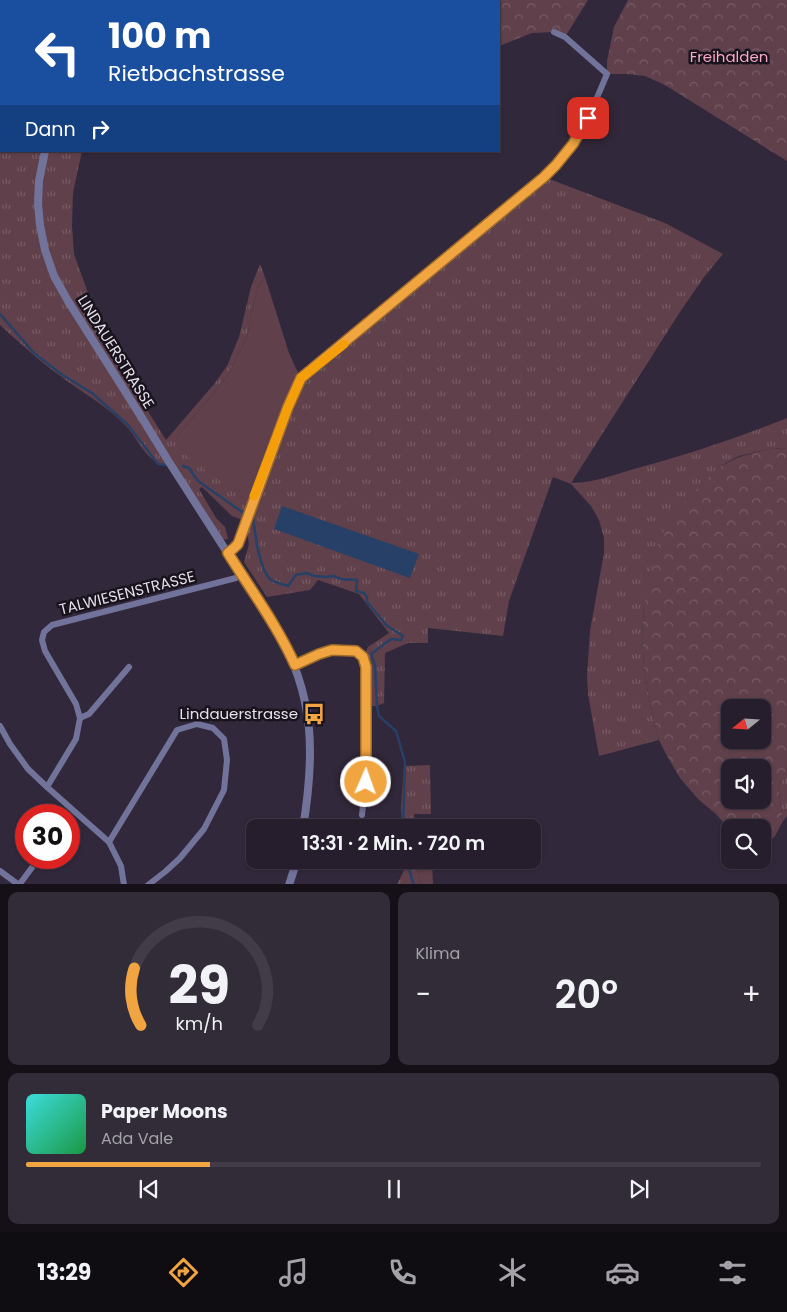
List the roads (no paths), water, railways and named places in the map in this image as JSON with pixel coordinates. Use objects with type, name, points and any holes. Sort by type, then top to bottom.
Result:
[{"type":"street","points":[[228,553],[238,544],[288,407],[301,378],[520,198],[550,171],[573,144],[588,118],[608,74],[565,37],[554,32]]},
{"type":"street","name":"LINDAUERSTRASSE","points":[[45,152],[39,181],[38,204],[45,250],[54,276],[68,301],[278,630],[295,665],[302,686],[309,726],[310,763],[305,819]]},
{"type":"street","name":"TALWIESENSTRASSE","points":[[80,718],[76,704],[45,651],[42,640],[44,632],[52,625],[236,578],[241,574]]},
{"type":"street","points":[[295,665],[332,650],[356,651],[363,657],[366,667],[366,768],[362,815]]},
{"type":"street","points":[[47,787],[76,739],[80,718],[89,714],[130,667]]},
{"type":"street","points":[[108,842],[176,730],[196,724],[213,728],[224,739],[226,760],[224,790],[204,829],[180,858],[148,884]]},
{"type":"street","points":[[0,726],[10,744],[28,768],[65,804]]},
{"type":"street","points":[[80,817],[108,842],[121,866],[124,884]]},
{"type":"street","points":[[0,871],[19,884],[31,869]]},
{"type":"street","points":[[290,884],[294,869]]},
{"type":"water","points":[[282,506],[419,554],[410,578],[274,529]]},
{"type":"waterway","points":[[0,314],[34,353],[61,374],[92,393],[128,425],[158,464],[166,465]]},
{"type":"waterway","points":[[183,466],[189,468],[198,481],[245,514]]},
{"type":"waterway","points":[[253,518],[260,559],[270,579],[288,586],[296,575],[307,573],[314,576],[334,576],[341,579],[357,580],[356,591],[364,593],[367,597],[367,602],[386,625],[403,636],[401,640],[391,639],[371,654],[375,666],[379,716],[396,731],[405,762],[403,819]]},
{"type":"waterway","points":[[409,869],[414,884]]},
{"type":"place","name":"Lindauerstrasse","points":[[314,714]]},
{"type":"park label","name":"Freihalden","points":[[729,57]]}]
